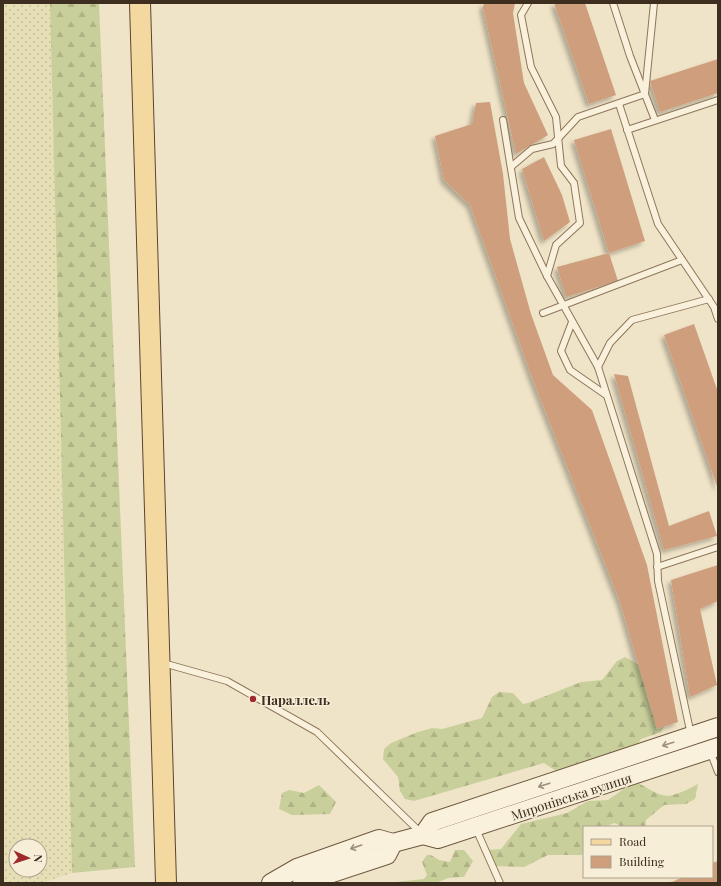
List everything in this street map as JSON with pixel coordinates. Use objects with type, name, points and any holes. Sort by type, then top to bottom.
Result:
[{"type":"main road","points":[[140,3],[166,883]]},
{"type":"street","points":[[271,883],[297,868],[379,839],[393,843],[423,835],[432,822],[718,727]]},
{"type":"street","name":"Миронівська вулиця","points":[[423,835],[438,839],[475,828],[713,748]]},
{"type":"street","points":[[302,883],[387,855],[393,843]]},
{"type":"lane","points":[[528,3],[521,15],[531,67],[556,117],[561,166],[574,183],[580,223],[556,245],[547,276]]},
{"type":"lane","points":[[613,3],[630,56],[655,120]]},
{"type":"lane","points":[[645,94],[654,3]]},
{"type":"lane","points":[[512,166],[532,149],[554,144],[578,117],[645,94]]},
{"type":"lane","points":[[627,130],[718,100]]},
{"type":"lane","points":[[619,104],[658,224],[709,299],[718,319]]},
{"type":"lane","points":[[502,120],[512,166],[520,218],[562,305],[598,367],[657,554],[658,581],[691,736]]},
{"type":"lane","points":[[543,313],[682,260]]},
{"type":"lane","points":[[598,367],[610,343],[632,320],[709,299]]},
{"type":"lane","points":[[572,322],[560,351],[570,370],[606,395]]},
{"type":"lane","points":[[658,567],[718,547]]},
{"type":"lane","points":[[159,662],[226,681],[317,732],[423,835]]},
{"type":"lane","points":[[713,748],[718,772]]},
{"type":"lane","points":[[475,828],[500,883]]},
{"type":"shaded area","points":[[3,3],[50,3],[72,873],[43,883],[3,883]]},
{"type":"green space","points":[[50,3],[99,3],[135,867],[72,873]]},
{"type":"green space","points":[[625,657],[641,666],[668,719],[661,732],[641,739],[633,751],[559,773],[544,763],[414,801],[405,799],[400,791],[398,777],[383,759],[384,749],[391,743],[432,728],[442,729],[482,718],[492,697],[499,692],[513,693],[523,704],[528,703],[581,682],[602,680],[617,661]]},
{"type":"green space","points":[[635,781],[666,796],[679,793],[698,784],[695,799],[686,804],[664,805],[646,820],[645,826],[620,826],[614,823],[608,826],[583,826],[582,855],[548,855],[524,867],[492,866],[489,850],[501,849],[521,824],[567,813],[588,801],[608,800]]},
{"type":"green space","points":[[319,785],[336,802],[330,814],[292,815],[279,809],[282,793],[289,790],[304,793]]},
{"type":"green space","points":[[455,850],[464,850],[473,861],[464,877],[448,878],[436,883],[387,883],[424,879],[427,875],[422,862],[427,855],[431,855],[439,860],[450,862]]},
{"type":"building","points":[[484,3],[515,3],[513,13],[524,83],[548,135],[516,154],[483,8]]},
{"type":"building","points":[[554,3],[585,3],[616,95],[589,104]]},
{"type":"building","points":[[718,59],[718,93],[660,112],[650,81]]},
{"type":"building","points":[[490,102],[503,174],[510,239],[531,314],[553,375],[592,410],[647,565],[678,722],[657,729],[620,602],[533,380],[470,205],[444,180],[435,136],[472,124],[476,103]]},
{"type":"building","points":[[611,129],[645,241],[609,253],[574,140]]},
{"type":"building","points":[[544,157],[562,195],[570,222],[544,241],[522,169]]},
{"type":"building","points":[[609,253],[618,281],[566,297],[557,267]]},
{"type":"building","points":[[694,324],[718,392],[718,489],[664,335]]},
{"type":"building","points":[[614,374],[628,376],[669,526],[709,511],[717,536],[664,550]]},
{"type":"building","points":[[718,565],[718,601],[700,609],[717,685],[690,697],[671,580]]},
{"type":"building","points":[[718,861],[718,883],[670,883],[681,878],[713,878],[713,863]]},
{"type":"place","name":"Параллель","points":[[253,699]]}]
